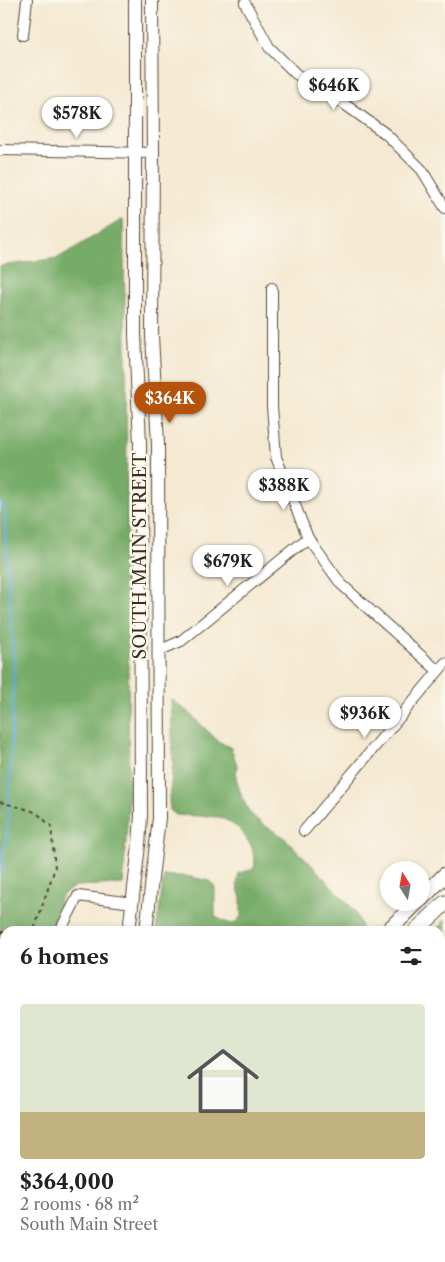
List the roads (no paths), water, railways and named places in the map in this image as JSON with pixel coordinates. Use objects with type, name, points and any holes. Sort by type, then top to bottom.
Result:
[{"type":"highway","points":[[439,891],[445,875]]},
{"type":"highway","points":[[421,926],[445,902]]},
{"type":"highway","points":[[393,926],[408,911]]},
{"type":"main road","name":"SOUTH MAIN STREET","points":[[130,926],[141,816],[140,444],[135,335],[136,152],[134,0]]},
{"type":"main road","name":"SOUTH MAIN STREET","points":[[147,926],[158,818],[158,444],[152,336],[152,0]]},
{"type":"main road","points":[[141,652],[158,651]]},
{"type":"main road","points":[[139,846],[156,846]]},
{"type":"street","points":[[23,35],[27,0]]},
{"type":"street","points":[[245,4],[269,47],[296,74],[340,101],[386,134],[422,170],[445,208]]},
{"type":"street","points":[[0,150],[153,153]]},
{"type":"street","points":[[272,288],[272,406],[276,457],[308,538],[341,584],[442,667],[304,831]]},
{"type":"street","points":[[158,651],[181,641],[308,538]]},
{"type":"street","points":[[63,926],[78,896],[133,903]]},
{"type":"waterway","points":[[0,502],[4,508],[14,665],[8,827],[0,875]]}]
